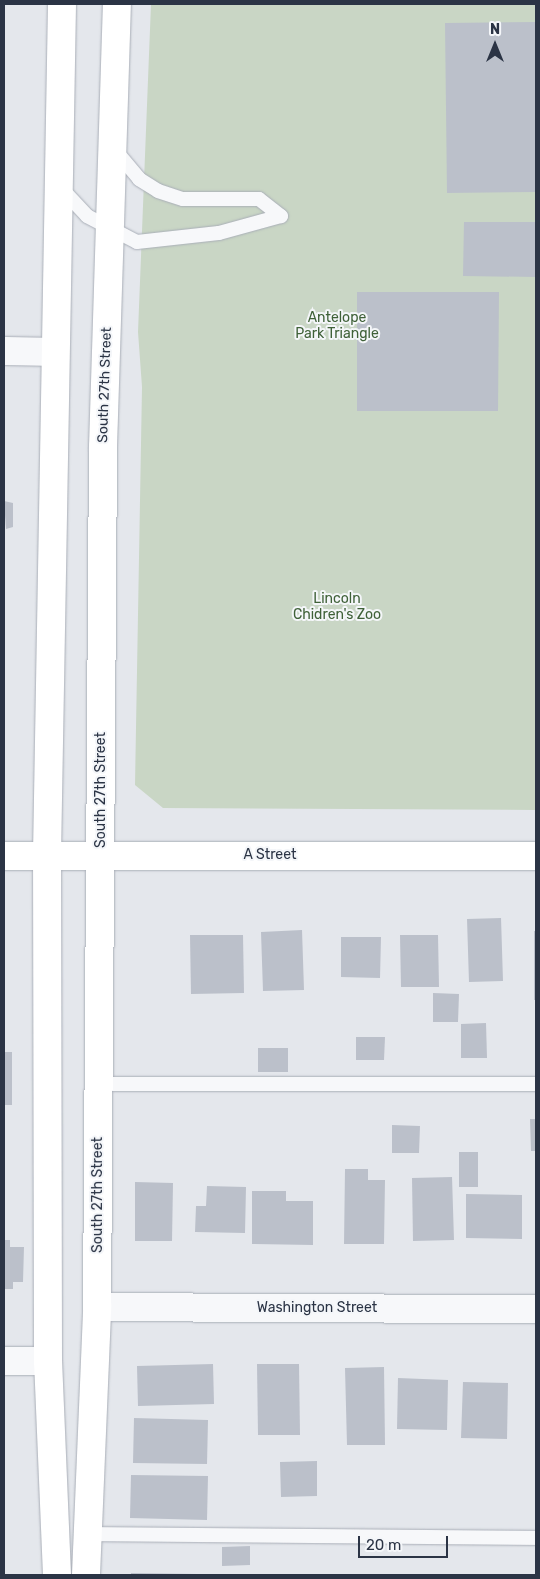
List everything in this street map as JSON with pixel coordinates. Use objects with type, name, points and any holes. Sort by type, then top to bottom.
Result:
[{"type":"main road","points":[[57,1575],[48,1362],[47,855],[62,4]]},
{"type":"main road","name":"South 27th Street","points":[[86,1575],[98,1307],[103,447],[117,4]]},
{"type":"main road","name":"A Street","points":[[4,856],[536,856]]},
{"type":"street","points":[[4,351],[55,352]]},
{"type":"street","name":"Washington Street","points":[[98,1307],[536,1309]]},
{"type":"street","points":[[4,1361],[48,1362]]},
{"type":"lane","points":[[60,187],[87,216],[110,224],[137,242],[162,241],[219,233],[281,216],[259,199],[183,199],[158,191],[139,179],[112,145]]},
{"type":"lane","points":[[99,1084],[536,1084]]},
{"type":"lane","points":[[89,1534],[536,1538]]},
{"type":"green space","name":"Antelope Park Triangle","points":[[151,4],[536,4],[536,810],[163,808],[135,785],[142,387],[138,332]]},
{"type":"building","points":[[536,22],[536,192],[447,193],[445,23]]},
{"type":"building","points":[[464,222],[536,222],[536,277],[463,276]]},
{"type":"building","points":[[357,292],[499,292],[498,411],[357,411]]},
{"type":"building","points":[[4,501],[13,503],[13,527],[6,529]]},
{"type":"building","points":[[501,918],[503,981],[469,982],[467,919]]},
{"type":"building","points":[[302,930],[304,990],[263,991],[261,932]]},
{"type":"building","points":[[534,931],[536,931],[536,1000],[534,1000]]},
{"type":"building","points":[[190,935],[243,935],[244,993],[191,994]]},
{"type":"building","points":[[400,935],[438,935],[439,987],[401,987]]},
{"type":"building","points":[[341,937],[381,937],[380,978],[341,977]]},
{"type":"building","points":[[433,993],[459,994],[458,1022],[433,1022]]},
{"type":"building","points":[[486,1023],[487,1058],[461,1058],[461,1024]]},
{"type":"building","points":[[356,1037],[385,1037],[384,1060],[356,1060]]},
{"type":"building","points":[[258,1048],[288,1048],[288,1072],[258,1072]]},
{"type":"building","points":[[4,1052],[12,1052],[12,1105],[4,1105]]},
{"type":"building","points":[[530,1119],[536,1119],[536,1151],[531,1151]]},
{"type":"building","points":[[392,1125],[420,1126],[419,1153],[392,1153]]},
{"type":"building","points":[[459,1152],[478,1152],[478,1187],[459,1187]]},
{"type":"building","points":[[345,1169],[368,1169],[368,1180],[385,1180],[384,1244],[344,1244]]},
{"type":"building","points":[[452,1177],[454,1240],[413,1241],[412,1178]]},
{"type":"building","points":[[135,1182],[173,1183],[172,1241],[135,1241]]},
{"type":"building","points":[[207,1186],[246,1187],[245,1233],[195,1232],[196,1206],[206,1206]]},
{"type":"building","points":[[252,1191],[286,1191],[286,1201],[313,1201],[313,1245],[252,1244]]},
{"type":"building","points":[[466,1194],[522,1195],[522,1239],[466,1238]]},
{"type":"building","points":[[4,1240],[10,1240],[10,1247],[24,1247],[23,1282],[13,1282],[13,1289],[4,1289]]},
{"type":"building","points":[[213,1364],[214,1404],[138,1406],[137,1366]]},
{"type":"building","points":[[257,1364],[299,1364],[300,1435],[258,1435]]},
{"type":"building","points":[[384,1367],[385,1445],[347,1445],[345,1368]]},
{"type":"building","points":[[398,1378],[448,1380],[447,1430],[397,1429]]},
{"type":"building","points":[[463,1382],[508,1383],[507,1439],[461,1438]]},
{"type":"building","points":[[134,1418],[208,1420],[207,1464],[133,1463]]},
{"type":"building","points":[[317,1461],[317,1496],[281,1497],[280,1462]]},
{"type":"building","points":[[131,1475],[208,1476],[207,1520],[130,1518]]},
{"type":"building","points":[[250,1546],[250,1565],[222,1566],[222,1547]]},
{"type":"building","points":[[131,1573],[197,1574],[197,1575],[131,1575]]},
{"type":"park label","name":"Lincoln Chidren's Zoo","points":[[337,608]]}]
